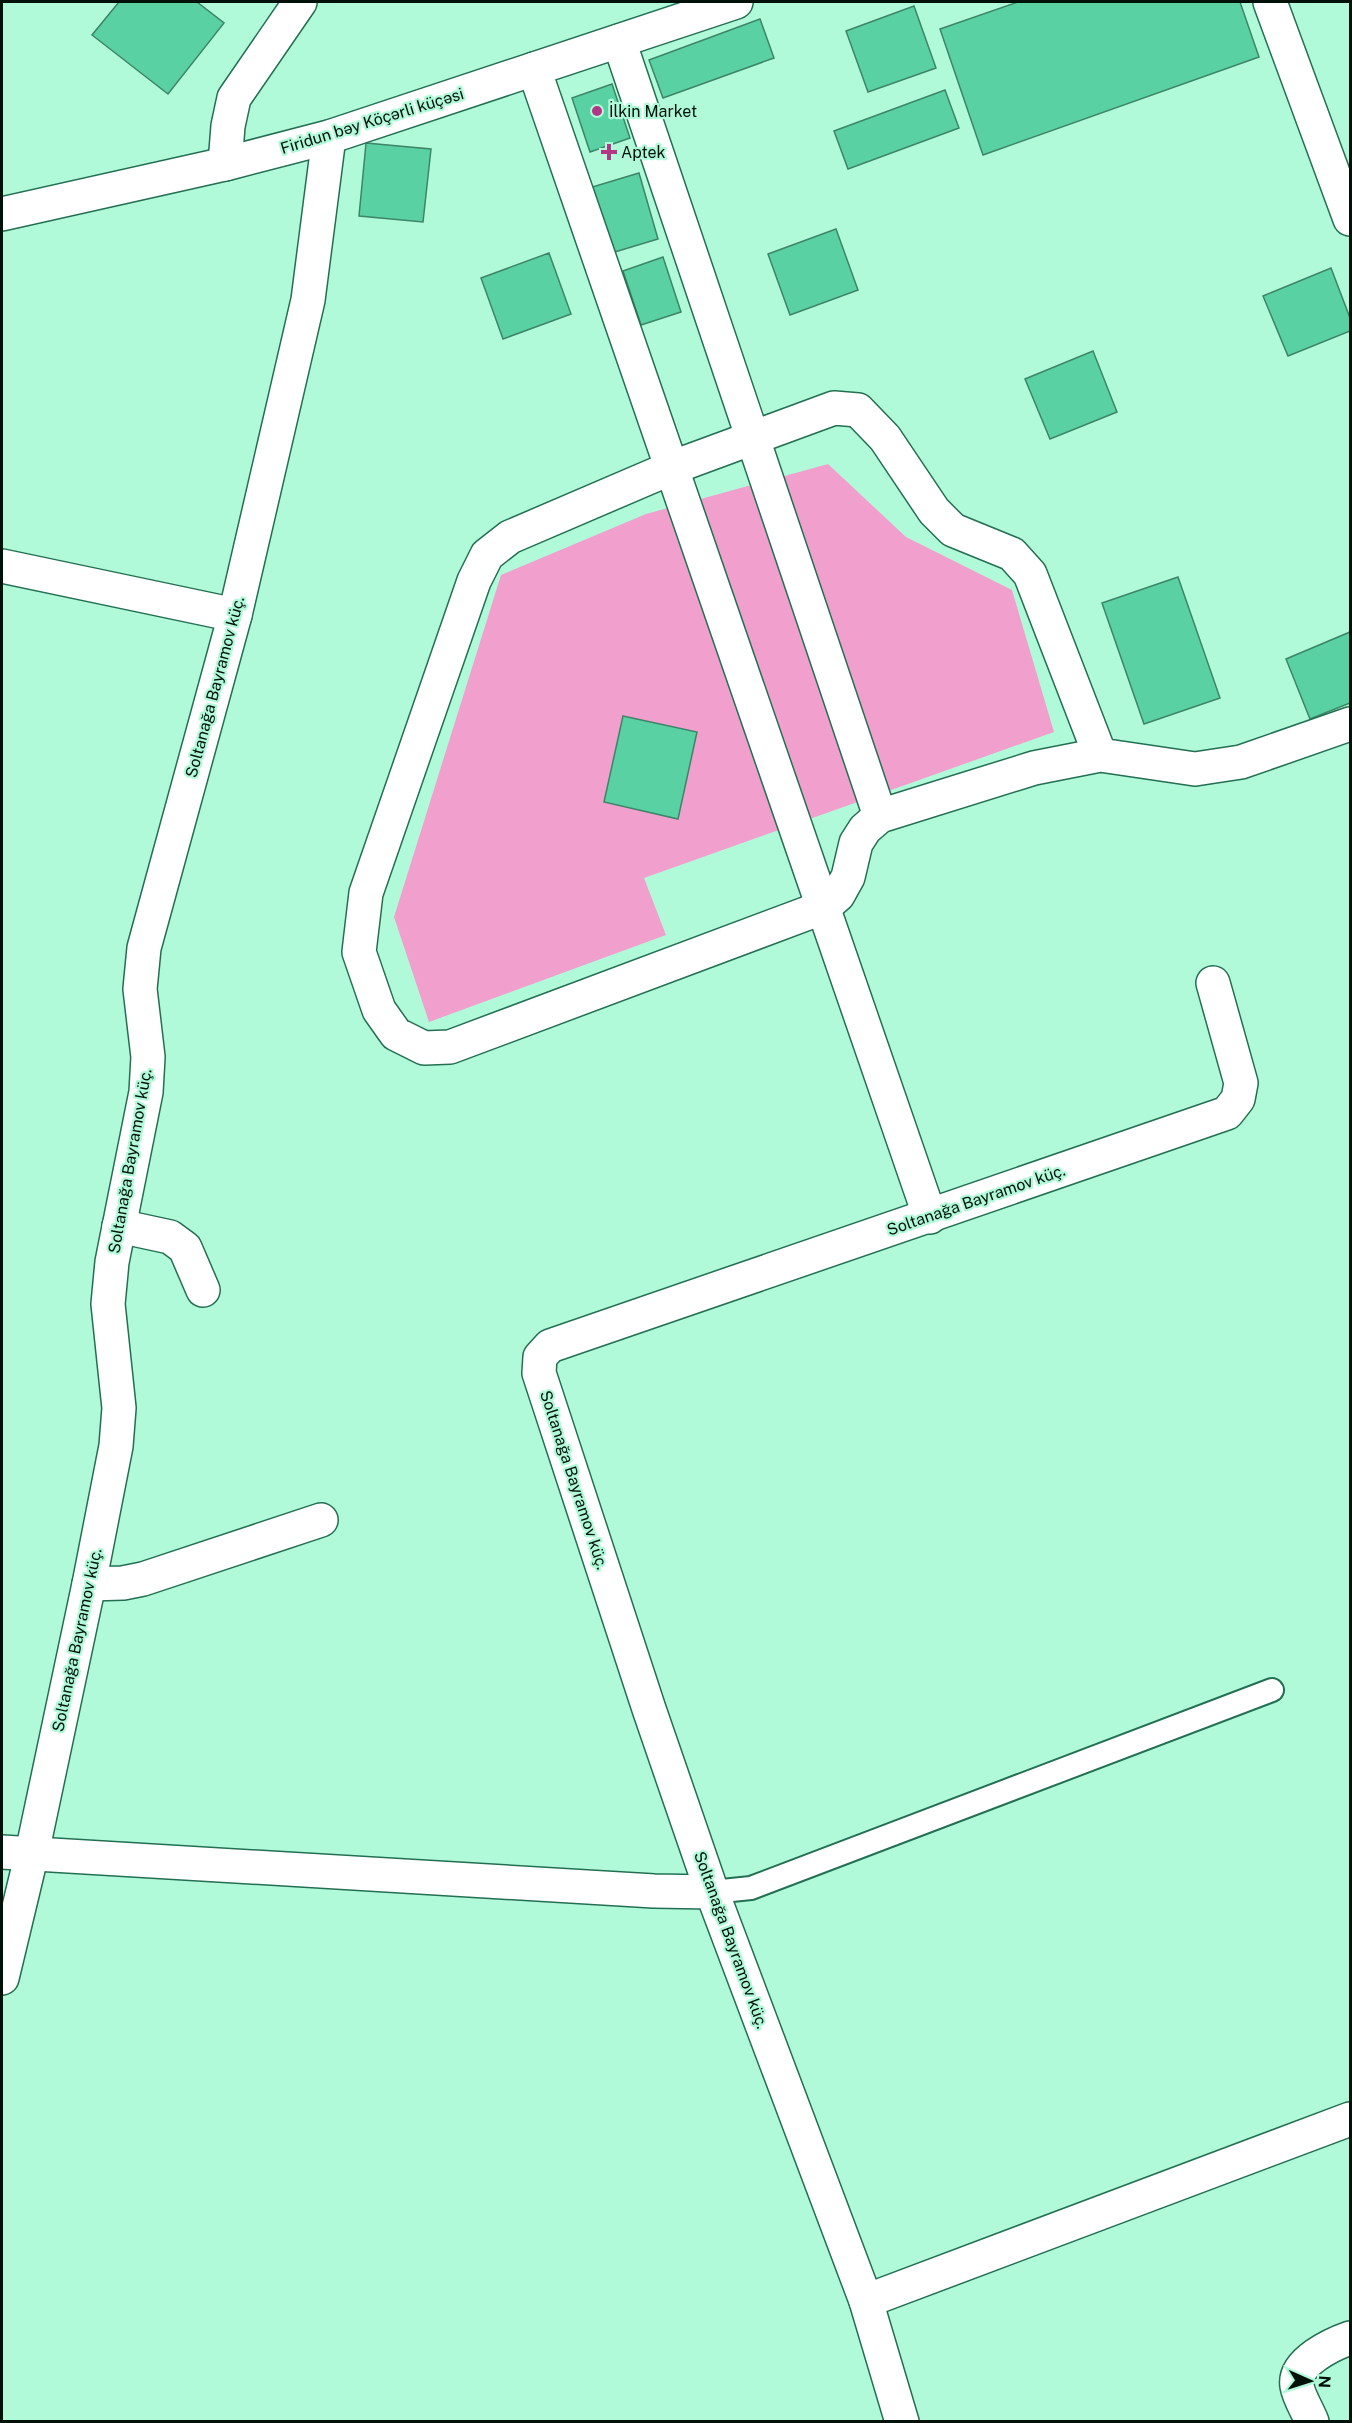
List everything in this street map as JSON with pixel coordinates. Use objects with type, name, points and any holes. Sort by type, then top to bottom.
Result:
[{"type":"street","points":[[225,164],[228,126],[234,98],[300,2]]},
{"type":"street","name":"Firidun bəy Köçərli küçəsi","points":[[2,214],[225,164],[329,137],[736,2]]},
{"type":"street","points":[[1270,2],[1350,219]]},
{"type":"street","points":[[619,41],[880,816]]},
{"type":"street","points":[[534,69],[930,1217]]},
{"type":"street","name":"Soltanağa Bayramov küç.","points":[[2,1978],[16,1852],[90,1584],[116,1446],[119,1408],[108,1304],[112,1262],[146,1092],[148,1057],[140,989],[144,948],[235,615],[308,300],[329,137]]},
{"type":"street","points":[[1100,754],[1030,574],[1012,554],[953,530],[934,511],[885,438],[858,410],[834,408],[671,468],[510,537],[487,555],[474,580],[366,893],[359,952],[380,1010],[396,1034],[424,1048],[450,1047],[824,907],[838,896],[848,877],[856,843],[865,829],[880,816],[1034,768],[1100,754],[1195,769],[1241,762],[1350,724]]},
{"type":"street","points":[[2,566],[235,615]]},
{"type":"street","name":"Soltanağa Bayramov küç.","points":[[902,2421],[866,2301],[712,1892],[649,1709],[539,1373],[540,1357],[549,1346],[930,1217],[1227,1113],[1238,1100],[1241,1083],[1212,983]]},
{"type":"street","points":[[119,1226],[170,1237],[185,1248],[203,1290]]},
{"type":"street","points":[[90,1584],[123,1583],[143,1579],[321,1520]]},
{"type":"street","points":[[16,1852],[654,1892],[712,1892]]},
{"type":"street","points":[[866,2301],[1350,2120]]},
{"type":"street","points":[[1312,2421],[1296,2385],[1300,2372],[1310,2359],[1334,2344],[1350,2338]]},
{"type":"lane","points":[[712,1892],[751,1888],[1272,1690]]},
{"type":"shaded area","points":[[828,464],[906,537],[1012,590],[1054,732],[644,878],[666,935],[429,1022],[394,917],[501,575],[646,514]]},
{"type":"building","points":[[119,2],[197,2],[224,23],[168,94],[92,35]]},
{"type":"building","points":[[1018,2],[1240,2],[1259,57],[983,155],[940,29]]},
{"type":"building","points":[[914,6],[936,68],[868,92],[846,31]]},
{"type":"building","points":[[760,19],[774,58],[663,98],[649,60]]},
{"type":"building","points":[[612,84],[630,138],[590,152],[572,98]]},
{"type":"building","points":[[945,90],[959,128],[848,169],[834,131]]},
{"type":"building","points":[[366,143],[431,149],[423,222],[359,216]]},
{"type":"building","points":[[639,173],[658,239],[608,254],[589,188]]},
{"type":"building","points":[[836,229],[858,290],[790,315],[768,254]]},
{"type":"building","points":[[549,253],[571,314],[503,339],[481,278]]},
{"type":"building","points":[[663,257],[681,312],[641,325],[623,271]]},
{"type":"building","points":[[1331,268],[1350,318],[1350,331],[1288,356],[1263,296]]},
{"type":"building","points":[[1093,351],[1117,412],[1050,439],[1025,379]]},
{"type":"building","points":[[1178,577],[1220,698],[1144,724],[1102,603]]},
{"type":"building","points":[[1350,632],[1350,703],[1310,719],[1286,659]]},
{"type":"building","points":[[623,716],[697,732],[678,819],[604,802]]},
{"type":"place","name":"İlkin Market","points":[[597,111]]},
{"type":"place","name":"Aptek","points":[[609,152]]}]
